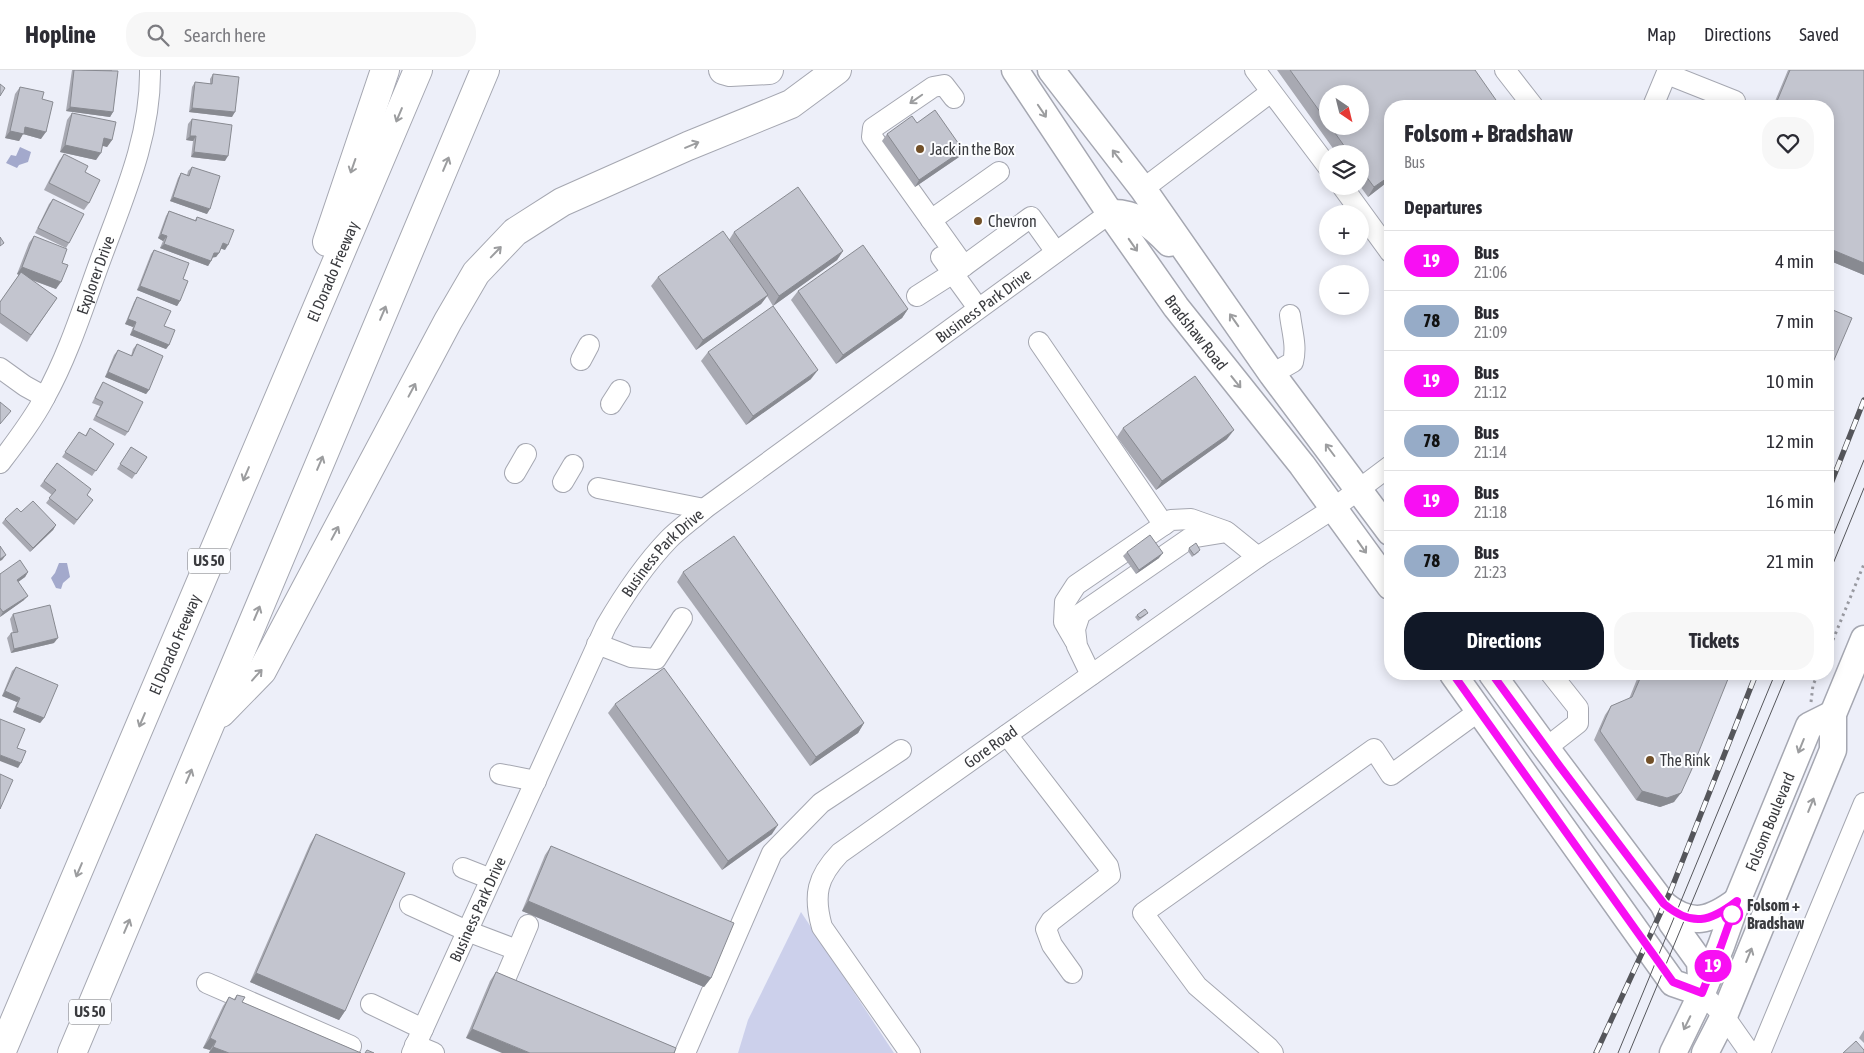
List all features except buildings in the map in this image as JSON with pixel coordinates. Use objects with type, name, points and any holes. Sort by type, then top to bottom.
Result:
[{"type":"highway","points":[[261,438],[385,70]]},
{"type":"highway","name":"El Dorado Freeway","points":[[1,1053],[418,70]]},
{"type":"highway","name":"US 50","points":[[72,1053],[485,70]]},
{"type":"highway","points":[[722,70],[730,72],[769,70]]},
{"type":"highway","points":[[211,722],[262,671],[448,321],[476,273],[515,232],[562,202],[791,104],[837,70]]},
{"type":"main road","name":"Bradshaw Road","points":[[1015,70],[1110,213],[1176,307],[1302,464],[1384,578]]},
{"type":"main road","points":[[1051,70],[1143,189],[1272,374],[1384,524]]},
{"type":"main road","points":[[1110,213],[1123,212],[1136,217],[1155,229],[1217,296]]},
{"type":"main road","name":"Folsom Boulevard","points":[[1705,1053],[1724,1016],[1834,750],[1833,714],[1864,639]]},
{"type":"main road","points":[[1457,680],[1673,982],[1702,993],[1700,962],[1672,923],[1664,904]]},
{"type":"main road","points":[[1496,680],[1664,904],[1676,914],[1686,917],[1710,918],[1726,910],[1737,901]]},
{"type":"main road","name":"Folsom Boulevard","points":[[1673,1053],[1702,993],[1737,901],[1809,726],[1833,714]]},
{"type":"street","name":"Explorer Drive","points":[[0,462],[22,434],[45,398],[66,350],[138,154],[146,116],[150,70]]},
{"type":"street","points":[[1255,70],[1319,155]]},
{"type":"street","points":[[1505,70],[1528,100]]},
{"type":"street","points":[[1656,100],[1668,72],[1733,100]]},
{"type":"street","points":[[954,98],[944,85],[933,87],[873,128],[872,137],[931,220],[978,308]]},
{"type":"street","points":[[1143,189],[1271,92]]},
{"type":"street","points":[[857,139],[958,270]]},
{"type":"street","points":[[931,220],[999,172]]},
{"type":"street","points":[[1349,195],[1384,244]]},
{"type":"street","name":"Business Park Drive","points":[[416,1042],[597,644],[624,595],[646,565],[670,538],[704,508],[1110,213]]},
{"type":"street","points":[[917,296],[958,270],[1031,217],[1056,252]]},
{"type":"street","points":[[1272,374],[1293,362],[1296,352],[1290,315]]},
{"type":"street","points":[[1039,342],[1164,525]]},
{"type":"street","points":[[0,368],[45,398]]},
{"type":"street","points":[[515,473],[526,454]]},
{"type":"street","name":"Gore Road","points":[[910,1053],[822,927],[817,910],[817,893],[820,881],[828,866],[840,853],[1258,557],[1334,508],[1384,471]]},
{"type":"street","points":[[598,488],[704,508]]},
{"type":"street","points":[[1091,676],[1064,622],[1065,602],[1076,586],[1171,520],[1191,519],[1227,532],[1258,557]]},
{"type":"street","points":[[1077,646],[1075,629],[1080,614],[1190,538],[1227,532]]},
{"type":"street","points":[[597,644],[631,657],[656,659],[682,618]]},
{"type":"street","points":[[1546,748],[1578,723],[1578,708],[1559,680]]},
{"type":"street","points":[[1273,1053],[1197,986],[1142,913],[1374,749],[1391,774],[1479,711]]},
{"type":"street","points":[[1007,735],[1108,866],[1110,875],[1050,921],[1046,929],[1052,945],[1072,973]]},
{"type":"street","points":[[685,1053],[772,853],[821,803],[901,750]]},
{"type":"street","points":[[500,774],[536,781]]},
{"type":"street","points":[[1760,1053],[1864,802]]},
{"type":"street","points":[[463,868],[491,879]]},
{"type":"street","points":[[410,905],[467,931],[517,950]]},
{"type":"street","points":[[506,977],[528,925]]},
{"type":"street","points":[[206,983],[351,1046]]},
{"type":"street","points":[[1702,993],[1724,1016],[1750,1053]]},
{"type":"street","points":[[371,1004],[416,1042],[434,1053]]},
{"type":"path","points":[[1834,637],[1864,564]]},
{"type":"shaded area","points":[[20,147],[31,152],[28,162],[19,165],[17,168],[6,163],[11,155],[16,156]]},
{"type":"shaded area","points":[[59,563],[67,563],[70,577],[63,583],[61,589],[56,588],[51,578]]},
{"type":"shaded area","points":[[801,912],[894,1053],[738,1053],[748,1020]]},
{"type":"tram line","points":[[1834,533],[1864,460]]},
{"type":"tram line","points":[[1834,561],[1864,488]]},
{"type":"tram line","points":[[1618,1053],[1773,680]]},
{"type":"tram line","points":[[1629,1053],[1784,680]]},
{"type":"railway","points":[[1834,476],[1864,400]]},
{"type":"railway","points":[[1596,1053],[1671,890],[1754,680]]},
{"type":"bus line","name":"19","points":[[1457,680],[1664,971],[1673,982],[1702,993],[1737,901],[1726,910],[1710,918],[1694,918],[1676,914],[1664,904],[1496,680]]},
{"type":"place","name":"Jack in the Box","points":[[920,149]]},
{"type":"place","name":"Chevron","points":[[978,221]]},
{"type":"place","name":"The Rink","points":[[1650,760]]},
{"type":"place","name":"Folsom + Bradshaw","points":[[1732,914]]}]
